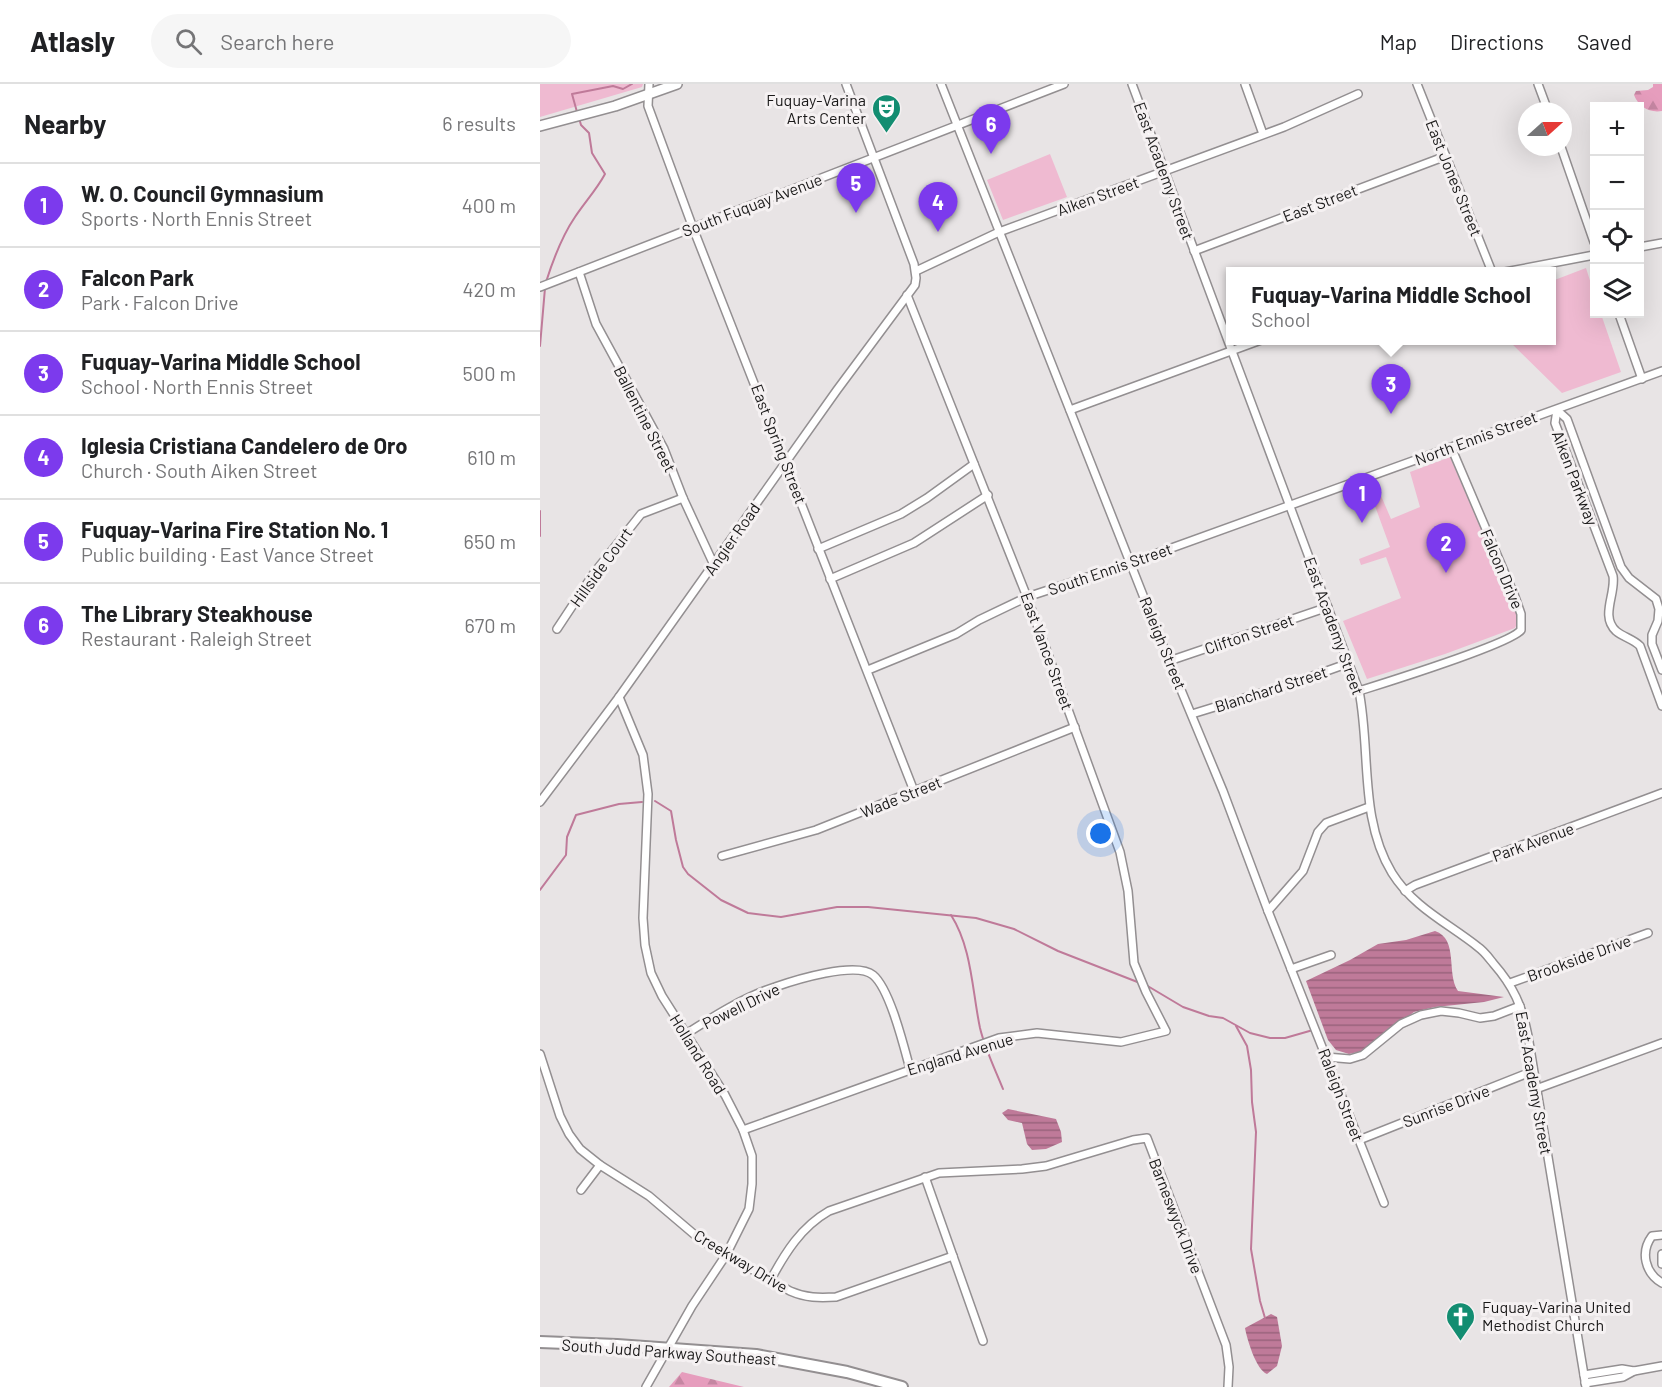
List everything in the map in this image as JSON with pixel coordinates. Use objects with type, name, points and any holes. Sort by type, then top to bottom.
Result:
[{"type":"highway","name":"South Judd Parkway Southeast","points":[[540,1342],[756,1355],[848,1372],[902,1387]]},
{"type":"main road","points":[[540,126],[648,95],[677,84]]},
{"type":"street","name":"East Spring Street","points":[[649,84],[648,106],[693,228],[914,791]]},
{"type":"street","points":[[846,84],[916,271]]},
{"type":"street","name":"Raleigh Street","points":[[940,84],[1192,714],[1384,1203]]},
{"type":"street","name":"South Fuquay Avenue","points":[[540,286],[1064,84]]},
{"type":"street","name":"East Academy Street","points":[[1132,84],[1226,335]]},
{"type":"street","points":[[1245,84],[1263,134]]},
{"type":"street","name":"East Jones Street","points":[[1417,84],[1490,267]]},
{"type":"street","points":[[1538,84],[1545,102]]},
{"type":"street","name":"Aiken Street","points":[[916,271],[999,232],[1263,134],[1358,94]]},
{"type":"street","name":"East Street","points":[[1194,250],[1446,156]]},
{"type":"street","points":[[1564,156],[1590,230]]},
{"type":"street","points":[[1644,246],[1662,243]]},
{"type":"street","points":[[1531,267],[1590,256]]},
{"type":"street","name":"Angier Road","points":[[540,802],[619,698],[786,461],[915,285],[916,271]]},
{"type":"street","name":"Ballentine Street","points":[[579,272],[597,324],[664,449],[714,566]]},
{"type":"street","name":"East Vance Street","points":[[907,295],[988,495],[1120,852],[1128,891],[1134,963],[1157,1013]]},
{"type":"street","points":[[1620,318],[1642,379]]},
{"type":"street","name":"East Academy Street","points":[[1230,345],[1359,691],[1364,718],[1369,807],[1381,850],[1405,891],[1431,915],[1481,949],[1510,983],[1520,1006],[1528,1036],[1585,1382]]},
{"type":"street","points":[[1070,410],[1248,345]]},
{"type":"street","name":"North Ennis Street","points":[[1290,505],[1662,371]]},
{"type":"street","name":"Aiken Parkway","points":[[1557,410],[1567,419],[1624,571],[1629,578],[1656,599],[1659,609],[1658,621],[1652,635],[1652,644]]},
{"type":"street","name":"Aiken Parkway","points":[[1557,410],[1555,423],[1613,575],[1614,585],[1608,612],[1609,621],[1613,628],[1634,640],[1641,649]]},
{"type":"street","name":"Falcon Drive","points":[[1359,691],[1487,647],[1515,636],[1521,630],[1521,614],[1515,597],[1451,447]]},
{"type":"street","points":[[818,549],[901,514],[974,464]]},
{"type":"street","points":[[830,579],[914,543],[988,495]]},
{"type":"street","name":"Hillside Court","points":[[556,628],[594,573],[641,514],[683,498]]},
{"type":"street","name":"South Ennis Street","points":[[867,670],[956,634],[1027,597],[1290,505]]},
{"type":"street","points":[[1613,575],[1624,571]]},
{"type":"street","name":"Clifton Street","points":[[1169,661],[1328,607]]},
{"type":"street","points":[[1662,670],[1652,644],[1641,649],[1662,706]]},
{"type":"street","name":"Blanchard Street","points":[[1192,714],[1349,663]]},
{"type":"street","name":"Holland Road","points":[[619,698],[643,755],[648,794],[644,883],[645,945],[651,973],[662,996],[724,1095],[743,1130],[752,1156],[749,1209],[726,1255],[646,1387]]},
{"type":"street","name":"Wade Street","points":[[722,856],[816,830],[1075,727]]},
{"type":"street","name":"Park Avenue","points":[[1405,891],[1662,793]]},
{"type":"street","points":[[1268,911],[1303,872],[1318,832],[1326,823],[1369,807]]},
{"type":"street","name":"Brookside Drive","points":[[1510,983],[1648,933]]},
{"type":"street","points":[[1291,969],[1331,955]]},
{"type":"street","name":"Powell Drive","points":[[686,1034],[717,1015],[775,987],[823,974],[863,970],[873,975],[883,987],[910,1069]]},
{"type":"street","points":[[1326,1057],[1350,1059],[1363,1055],[1401,1024],[1421,1016],[1441,1011],[1459,1012],[1480,1018],[1494,1016],[1520,1006]]},
{"type":"street","name":"England Avenue","points":[[743,1130],[999,1038],[1036,1033],[1121,1042],[1166,1031],[1157,1013]]},
{"type":"street","points":[[1536,1089],[1662,1043]]},
{"type":"street","name":"Creekway Drive","points":[[540,1054],[560,1116],[580,1149],[648,1196],[702,1241],[770,1281],[803,1296],[836,1297],[954,1256]]},
{"type":"street","name":"Sunrise Drive","points":[[1359,1140],[1533,1071]]},
{"type":"street","name":"Barneswyck Drive","points":[[770,1281],[788,1249],[802,1232],[818,1217],[829,1211],[939,1173],[1046,1166],[1133,1140],[1147,1138],[1226,1345],[1229,1367],[1228,1387]]},
{"type":"street","points":[[581,1190],[600,1165]]},
{"type":"street","points":[[925,1177],[983,1341]]},
{"type":"street","points":[[1662,1235],[1652,1236],[1644,1253],[1646,1265],[1654,1278],[1662,1283]]},
{"type":"street","points":[[1662,1254],[1662,1264]]},
{"type":"street","points":[[1585,1382],[1623,1377],[1634,1371],[1662,1366]]},
{"type":"green space","points":[[1653,84],[1662,84],[1662,111],[1645,108],[1644,102],[1638,102],[1634,95],[1636,91],[1653,87]]},
{"type":"green space","points":[[682,1372],[744,1387],[669,1387]]},
{"type":"shaded area","points":[[540,84],[643,84],[642,87],[540,117]]},
{"type":"shaded area","points":[[1050,154],[1067,197],[1003,220],[987,180]]},
{"type":"shaded area","points":[[1586,268],[1590,280],[1590,318],[1602,318],[1621,372],[1562,393],[1513,345],[1556,345],[1556,279]]},
{"type":"shaded area","points":[[1450,457],[1511,598],[1517,624],[1515,628],[1445,654],[1367,679],[1343,621],[1401,598],[1386,557],[1361,565],[1359,559],[1390,547],[1368,487],[1376,484],[1391,519],[1420,507],[1410,472]]},
{"type":"shaded area","points":[[1435,931],[1447,941],[1458,991],[1504,997],[1414,1012],[1362,1051],[1349,1054],[1336,1050],[1328,1040],[1306,981],[1378,944],[1406,940]]},
{"type":"shaded area","points":[[1008,1109],[1056,1119],[1062,1142],[1046,1149],[1032,1150],[1027,1144],[1022,1123],[1008,1120],[1002,1113]]},
{"type":"shaded area","points":[[1271,1314],[1277,1317],[1282,1346],[1277,1366],[1267,1374],[1256,1361],[1245,1328]]},
{"type":"waterway","points":[[577,112],[572,94],[613,86],[623,89],[632,84]]},
{"type":"waterway","points":[[546,282],[566,232],[605,174],[592,153],[589,133],[581,125],[579,118]]},
{"type":"waterway","points":[[540,346],[545,288]]},
{"type":"waterway","points":[[540,511],[540,536]]},
{"type":"waterway","points":[[655,801],[671,811],[683,867],[688,874],[721,900],[748,913],[781,917],[837,907],[868,907],[976,918],[1014,929],[1058,951],[1140,983]]},
{"type":"waterway","points":[[540,890],[566,855],[567,837],[576,815],[619,804],[642,802]]},
{"type":"waterway","points":[[951,915],[967,955],[982,1036],[1003,1089]]},
{"type":"waterway","points":[[1146,985],[1183,1007],[1223,1018],[1250,1033],[1270,1038],[1285,1038],[1313,1030]]},
{"type":"waterway","points":[[1236,1026],[1247,1046],[1251,1070],[1256,1132],[1251,1249],[1265,1318]]},
{"type":"place","name":"Fuquay-Varina Arts Center","points":[[887,134]]},
{"type":"place","name":"The Library Steakhouse","points":[[991,154]]},
{"type":"place","name":"Fuquay-Varina Fire Station No. 1","points":[[856,213]]},
{"type":"place","name":"Iglesia Cristiana Candelero de Oro","points":[[938,232]]},
{"type":"place","name":"Fuquay-Varina Middle School","points":[[1391,414]]},
{"type":"place","name":"W. O. Council Gymnasium","points":[[1362,523]]},
{"type":"place","name":"Falcon Park","points":[[1446,573]]},
{"type":"place","name":"Fuquay-Varina United Methodist Church","points":[[1461,1342]]}]
